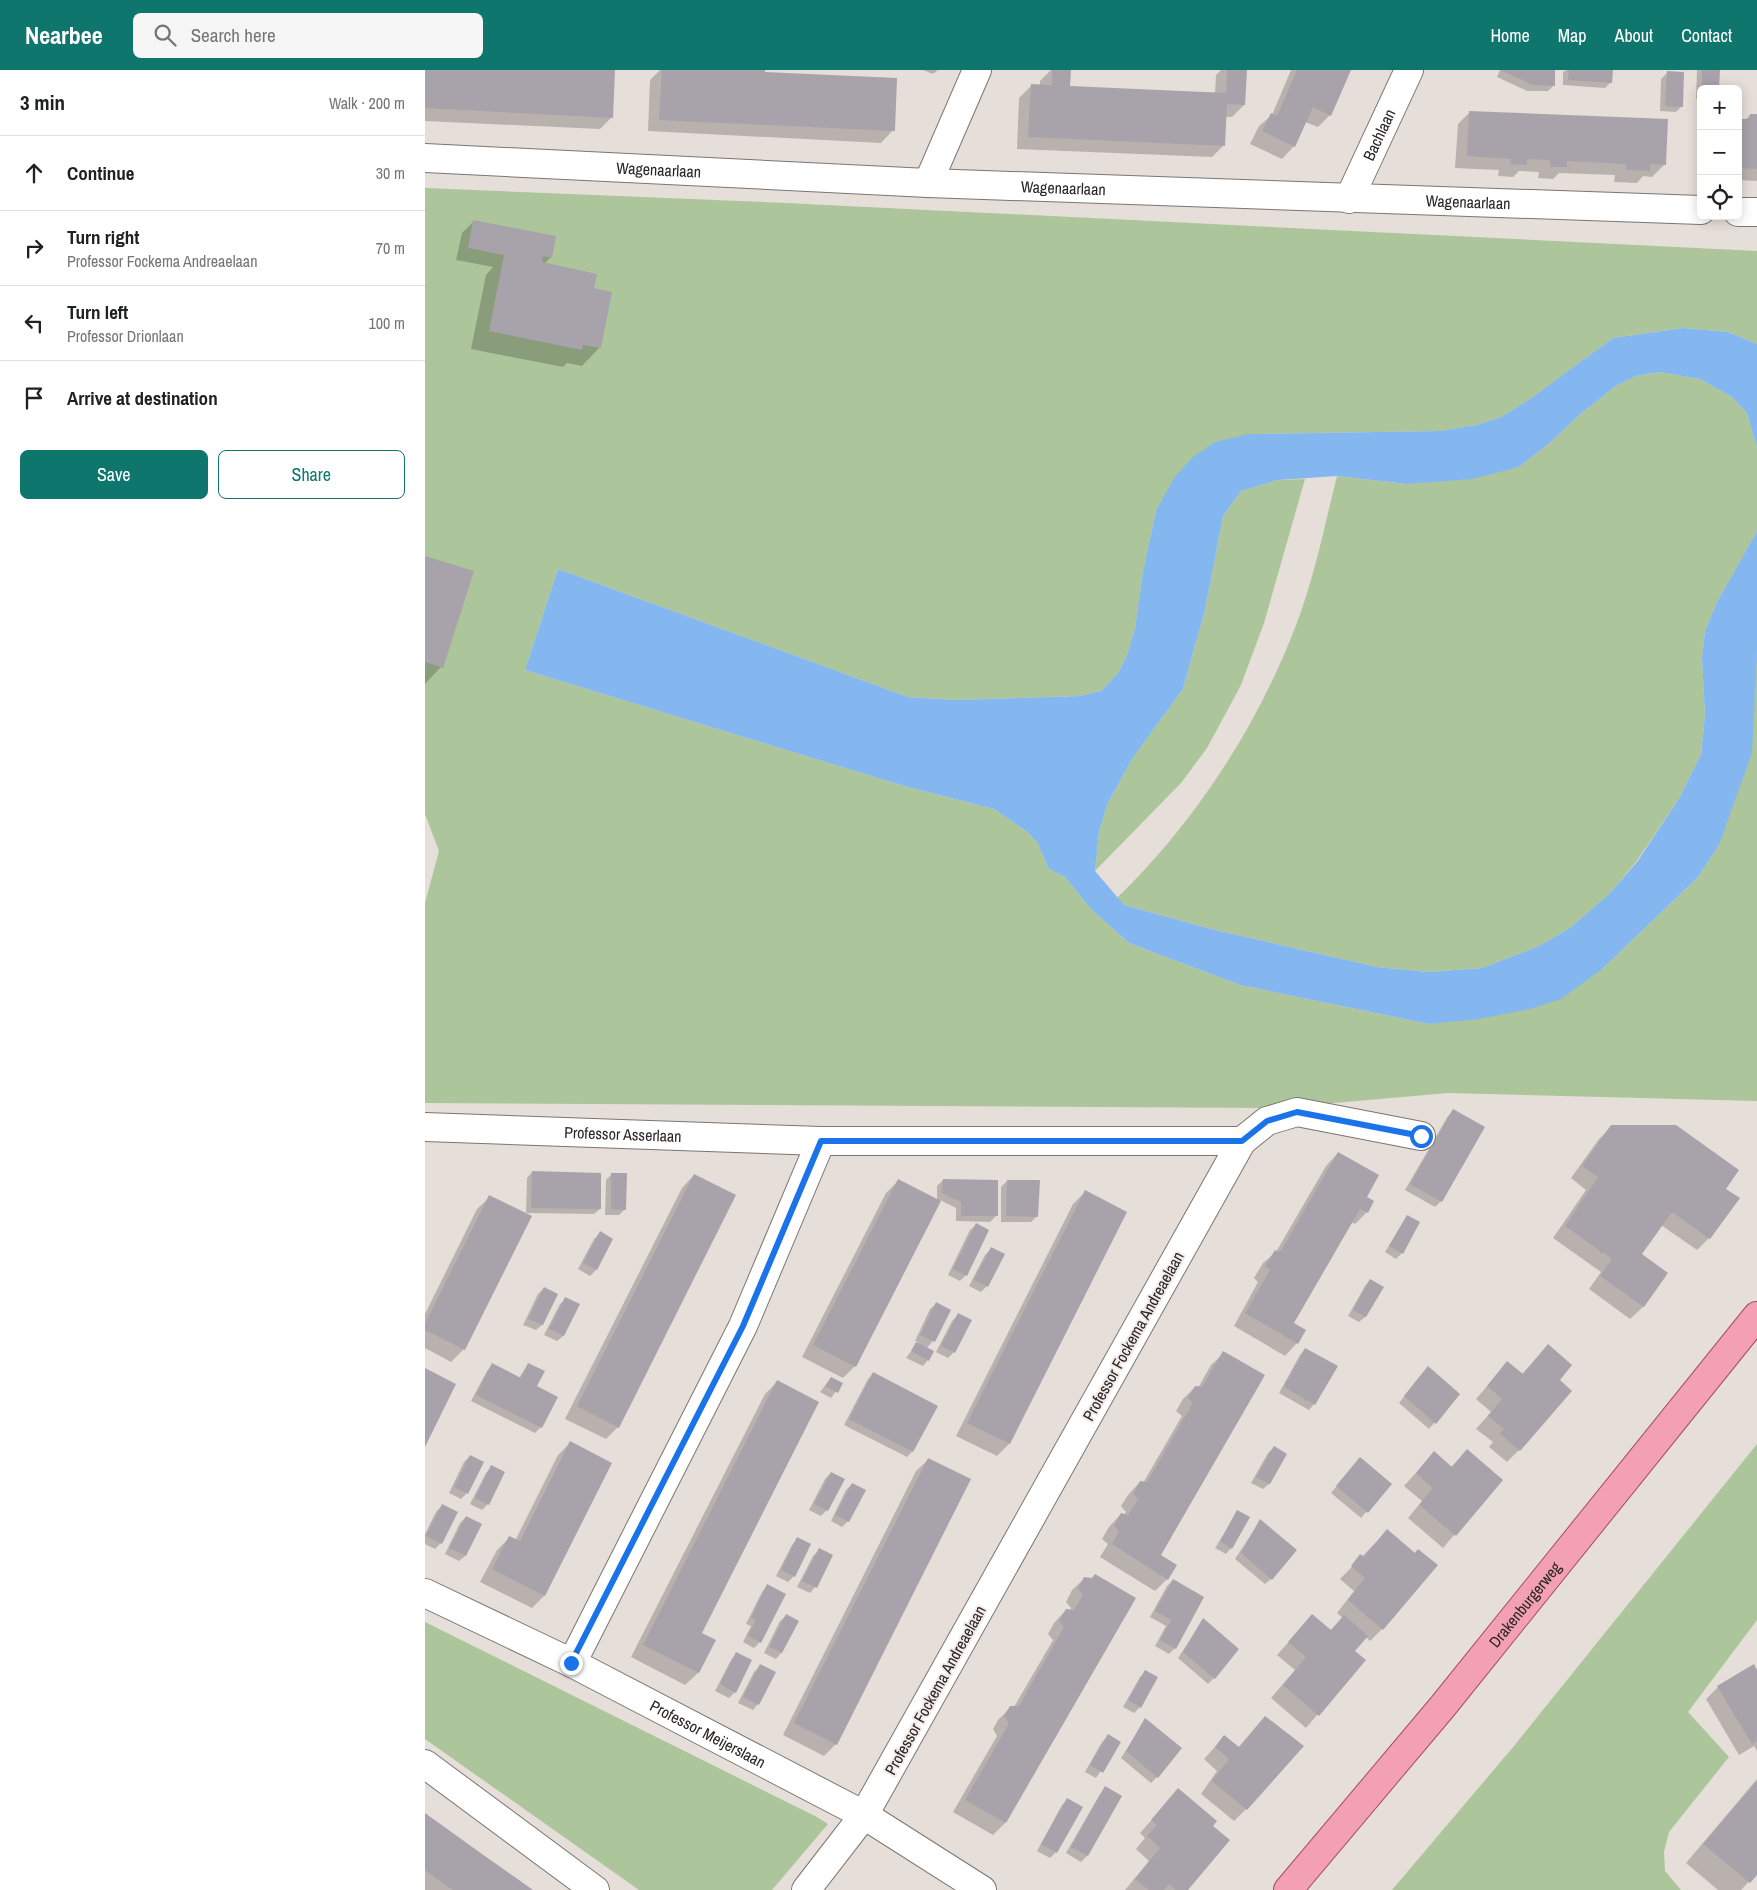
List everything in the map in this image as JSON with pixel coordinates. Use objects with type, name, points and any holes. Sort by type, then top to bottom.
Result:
[{"type":"main road","name":"Drakenburgerweg","points":[[1287,1890],[1443,1706],[1757,1316]]},
{"type":"street","points":[[927,183],[977,70]]},
{"type":"street","name":"Bachlaan","points":[[1349,199],[1409,70]]},
{"type":"street","name":"Wagenaarlaan","points":[[425,158],[927,183],[1697,210]]},
{"type":"street","points":[[1742,212],[1757,212]]},
{"type":"street","points":[[571,1663],[743,1326],[821,1141],[1242,1141],[1267,1121],[1297,1112],[1421,1136]]},
{"type":"street","name":"Professor Asserlaan","points":[[425,1127],[821,1141]]},
{"type":"street","name":"Professor Fockema Andreaelaan","points":[[806,1890],[865,1815],[1242,1141]]},
{"type":"street","name":"Professor Meijerslaan","points":[[425,1593],[571,1663],[865,1815],[982,1890]]},
{"type":"street","points":[[425,1764],[595,1890]]},
{"type":"green space","points":[[425,188],[786,203],[1757,251],[1757,344],[1728,332],[1683,328],[1613,338],[1530,399],[1501,417],[1477,425],[1440,431],[1249,434],[1156,511],[1143,571],[1135,628],[1127,655],[1118,673],[1101,691],[1080,696],[955,700],[908,697],[558,569],[525,670],[904,786],[994,809],[1026,831],[1037,842],[1049,869],[1065,877],[1091,909],[1129,943],[1240,985],[1429,1024],[1602,969],[1698,877],[1719,845],[1757,651],[1757,1101],[1448,1093],[1277,1108],[425,1103],[425,903],[439,851],[425,814]]},
{"type":"green space","points":[[1661,372],[1700,379],[1732,397],[1747,413],[1757,448],[1757,531],[1717,602],[1705,631],[1702,658],[1705,715],[1701,754],[1680,797],[1636,862],[1609,894],[1570,928],[1539,946],[1482,968],[1429,972],[1377,967],[1211,929],[1124,905],[1117,898],[1174,836],[1199,803],[1223,769],[1265,696],[1298,620],[1310,585],[1337,476],[1407,484],[1519,467],[1616,386],[1636,376]]},
{"type":"green space","points":[[1305,479],[1264,623],[1241,685],[1207,748],[1181,783],[1095,871],[1099,832],[1107,805],[1132,759],[1183,689],[1205,610],[1223,516],[1241,491],[1278,480]]},
{"type":"green space","points":[[1757,1444],[1757,1620],[1688,1712],[1729,1757],[1669,1832],[1664,1852],[1665,1871],[1681,1890],[1392,1890],[1514,1746]]},
{"type":"green space","points":[[425,1622],[828,1824],[772,1890],[639,1890],[425,1739]]},
{"type":"water","points":[[1683,328],[1728,332],[1757,344],[1757,448],[1747,413],[1732,397],[1700,379],[1660,372],[1636,376],[1616,386],[1519,467],[1472,479],[1407,484],[1337,476],[1278,480],[1241,491],[1223,516],[1205,610],[1183,689],[1132,759],[1107,805],[1099,832],[1095,871],[1124,905],[1211,929],[1377,967],[1429,972],[1482,968],[1539,946],[1570,928],[1609,894],[1637,862],[1680,797],[1701,754],[1705,715],[1702,658],[1705,631],[1717,602],[1757,531],[1757,651],[1752,753],[1719,845],[1698,877],[1602,969],[1561,999],[1530,1009],[1479,1019],[1429,1024],[1240,985],[1129,943],[1091,909],[1065,877],[1049,869],[1037,842],[1026,831],[994,809],[904,786],[525,670],[558,569],[908,697],[955,700],[1080,696],[1101,691],[1118,673],[1127,655],[1135,628],[1143,571],[1156,511],[1174,478],[1193,457],[1215,442],[1249,434],[1440,431],[1477,425],[1501,417],[1530,399],[1613,338]]},
{"type":"building","points":[[425,70],[615,70],[613,118],[425,108]]},
{"type":"building","points":[[662,70],[765,70],[765,72],[897,78],[895,131],[659,120]]},
{"type":"building","points":[[1052,70],[1071,70],[1070,86],[1226,93],[1227,70],[1247,70],[1245,105],[1227,104],[1225,146],[1028,137],[1031,84],[1052,85]]},
{"type":"building","points":[[1297,70],[1351,70],[1331,116],[1313,107],[1295,147],[1262,131],[1271,113],[1277,116]]},
{"type":"building","points":[[1500,70],[1555,70],[1555,86],[1533,85]]},
{"type":"building","points":[[1569,70],[1613,70],[1612,83],[1568,80]]},
{"type":"building","points":[[1702,70],[1720,70],[1719,85],[1702,85]]},
{"type":"building","points":[[1667,71],[1684,72],[1683,107],[1665,106]]},
{"type":"building","points":[[1469,111],[1668,119],[1666,165],[1650,164],[1650,171],[1626,170],[1626,164],[1567,161],[1567,167],[1550,167],[1550,160],[1527,159],[1527,165],[1510,164],[1511,159],[1467,156]]},
{"type":"building","points":[[1750,114],[1757,114],[1757,169],[1742,168],[1742,119],[1749,119]]},
{"type":"building","points":[[473,220],[556,236],[552,258],[543,256],[542,262],[597,274],[594,288],[612,292],[601,348],[583,345],[582,350],[489,331],[504,255],[468,248]]},
{"type":"building","points":[[425,556],[474,571],[443,668],[425,662]]},
{"type":"building","points":[[1453,1109],[1485,1127],[1442,1202],[1410,1184]]},
{"type":"building","points":[[1611,1125],[1676,1125],[1739,1170],[1726,1189],[1740,1198],[1710,1239],[1672,1212],[1642,1254],[1668,1273],[1644,1307],[1600,1276],[1612,1259],[1603,1252],[1601,1254],[1600,1251],[1565,1226],[1598,1177],[1582,1166]]},
{"type":"building","points":[[1338,1152],[1379,1175],[1367,1197],[1374,1201],[1368,1213],[1360,1209],[1294,1323],[1306,1330],[1298,1344],[1245,1313],[1270,1270],[1265,1266],[1275,1250],[1280,1252],[1282,1249]]},
{"type":"building","points":[[532,1171],[601,1173],[601,1209],[531,1208]]},
{"type":"building","points":[[611,1173],[627,1173],[626,1210],[611,1209]]},
{"type":"building","points":[[694,1174],[736,1195],[619,1428],[577,1406]]},
{"type":"building","points":[[898,1179],[941,1201],[856,1367],[813,1345]]},
{"type":"building","points":[[943,1179],[998,1180],[998,1216],[961,1216],[961,1202],[942,1193]]},
{"type":"building","points":[[1007,1180],[1040,1180],[1038,1217],[1006,1216]]},
{"type":"building","points":[[1085,1190],[1127,1212],[1010,1444],[967,1423]]},
{"type":"building","points":[[489,1195],[532,1216],[465,1350],[425,1330],[425,1324]]},
{"type":"building","points":[[1407,1215],[1420,1222],[1403,1254],[1389,1246]]},
{"type":"building","points":[[976,1223],[989,1230],[967,1276],[953,1269]]},
{"type":"building","points":[[600,1231],[613,1239],[597,1270],[583,1263]]},
{"type":"building","points":[[991,1247],[1005,1254],[988,1287],[974,1280]]},
{"type":"building","points":[[1370,1279],[1384,1287],[1366,1317],[1353,1310]]},
{"type":"building","points":[[544,1287],[558,1294],[543,1325],[528,1319]]},
{"type":"building","points":[[565,1297],[580,1304],[564,1336],[549,1329]]},
{"type":"building","points":[[936,1302],[951,1310],[935,1342],[920,1335]]},
{"type":"building","points":[[958,1313],[972,1320],[955,1353],[941,1346]]},
{"type":"building","points":[[916,1342],[934,1351],[929,1361],[911,1351]]},
{"type":"building","points":[[1548,1344],[1572,1365],[1560,1380],[1572,1391],[1520,1451],[1500,1434],[1504,1429],[1488,1416],[1502,1399],[1487,1386],[1507,1361],[1523,1374]]},
{"type":"building","points":[[1305,1348],[1338,1366],[1315,1405],[1284,1387]]},
{"type":"building","points":[[1223,1351],[1265,1375],[1161,1555],[1177,1565],[1168,1580],[1112,1544],[1119,1531],[1114,1526],[1121,1513],[1128,1515],[1130,1512],[1138,1499],[1133,1494],[1140,1481],[1147,1482],[1193,1403],[1188,1398],[1195,1386],[1202,1387]]},
{"type":"building","points":[[492,1363],[521,1378],[528,1363],[545,1371],[537,1386],[558,1397],[542,1428],[476,1395]]},
{"type":"building","points":[[1428,1366],[1460,1394],[1436,1424],[1404,1396]]},
{"type":"building","points":[[425,1368],[456,1384],[425,1447]]},
{"type":"building","points":[[873,1372],[938,1406],[913,1452],[849,1419]]},
{"type":"building","points":[[831,1377],[843,1383],[838,1393],[825,1386]]},
{"type":"building","points":[[777,1380],[819,1402],[702,1633],[716,1640],[699,1673],[643,1645]]},
{"type":"building","points":[[570,1441],[612,1463],[545,1596],[492,1569],[509,1536],[520,1541]]},
{"type":"building","points":[[1274,1446],[1287,1454],[1270,1484],[1256,1477]]},
{"type":"building","points":[[1467,1449],[1503,1480],[1456,1536],[1419,1505],[1433,1488],[1416,1473],[1434,1451],[1452,1467]]},
{"type":"building","points":[[470,1455],[484,1462],[468,1494],[454,1487]]},
{"type":"building","points":[[1360,1457],[1392,1484],[1368,1513],[1336,1486]]},
{"type":"building","points":[[928,1458],[971,1479],[837,1745],[794,1723]]},
{"type":"building","points":[[491,1465],[505,1472],[489,1505],[475,1498]]},
{"type":"building","points":[[831,1472],[845,1479],[828,1511],[814,1504]]},
{"type":"building","points":[[852,1483],[866,1490],[849,1522],[835,1515]]},
{"type":"building","points":[[442,1504],[458,1512],[442,1544],[426,1536]]},
{"type":"building","points":[[1237,1510],[1250,1517],[1232,1549],[1220,1541]]},
{"type":"building","points":[[466,1516],[482,1524],[466,1556],[449,1548]]},
{"type":"building","points":[[1260,1519],[1297,1550],[1272,1580],[1241,1553]]},
{"type":"building","points":[[1387,1529],[1415,1553],[1418,1549],[1438,1565],[1383,1630],[1348,1600],[1365,1578],[1351,1566],[1360,1554],[1364,1557]]},
{"type":"building","points":[[797,1537],[811,1544],[795,1577],[781,1570]]},
{"type":"building","points":[[819,1548],[833,1555],[817,1588],[802,1581]]},
{"type":"building","points":[[1095,1574],[1136,1598],[1006,1823],[965,1800],[1009,1723],[1004,1716],[1010,1706],[1019,1706],[1064,1627],[1059,1621],[1066,1609],[1074,1610],[1083,1595],[1078,1589],[1084,1577],[1092,1578]]},
{"type":"building","points":[[1173,1579],[1204,1597],[1176,1649],[1160,1640],[1171,1620],[1155,1611]]},
{"type":"building","points":[[767,1584],[786,1594],[761,1643],[748,1636],[756,1620],[751,1618]]},
{"type":"building","points":[[786,1614],[799,1621],[782,1653],[769,1647]]},
{"type":"building","points":[[1312,1614],[1331,1630],[1344,1615],[1368,1636],[1355,1651],[1366,1660],[1319,1716],[1283,1685],[1306,1657],[1288,1642]]},
{"type":"building","points":[[1203,1618],[1239,1649],[1215,1679],[1183,1652]]},
{"type":"building","points":[[736,1652],[752,1660],[736,1693],[720,1684]]},
{"type":"building","points":[[760,1664],[776,1672],[759,1705],[743,1697]]},
{"type":"building","points":[[1754,1664],[1757,1670],[1757,1741],[1752,1744],[1717,1686]]},
{"type":"building","points":[[1145,1670],[1158,1677],[1141,1708],[1128,1700]]},
{"type":"building","points":[[1265,1716],[1304,1746],[1247,1810],[1212,1781],[1229,1759],[1215,1747],[1224,1735],[1239,1747]]},
{"type":"building","points":[[1145,1718],[1182,1748],[1158,1778],[1126,1751]]},
{"type":"building","points":[[1108,1734],[1121,1742],[1103,1773],[1090,1765]]},
{"type":"building","points":[[1757,1781],[1757,1875],[1750,1883],[1703,1844]]},
{"type":"building","points":[[1105,1786],[1122,1796],[1088,1856],[1071,1847]]},
{"type":"building","points":[[1178,1788],[1217,1821],[1213,1826],[1230,1840],[1188,1890],[1176,1890],[1169,1884],[1164,1890],[1149,1890],[1135,1879],[1160,1848],[1147,1836],[1157,1825],[1151,1820]]},
{"type":"building","points":[[1067,1798],[1083,1807],[1057,1853],[1041,1844]]},
{"type":"building","points":[[425,1813],[533,1890],[453,1890],[441,1882],[425,1870]]},
{"type":"route","points":[[571,1663],[743,1326],[821,1141],[1242,1141],[1267,1121],[1297,1112],[1421,1136]]}]
